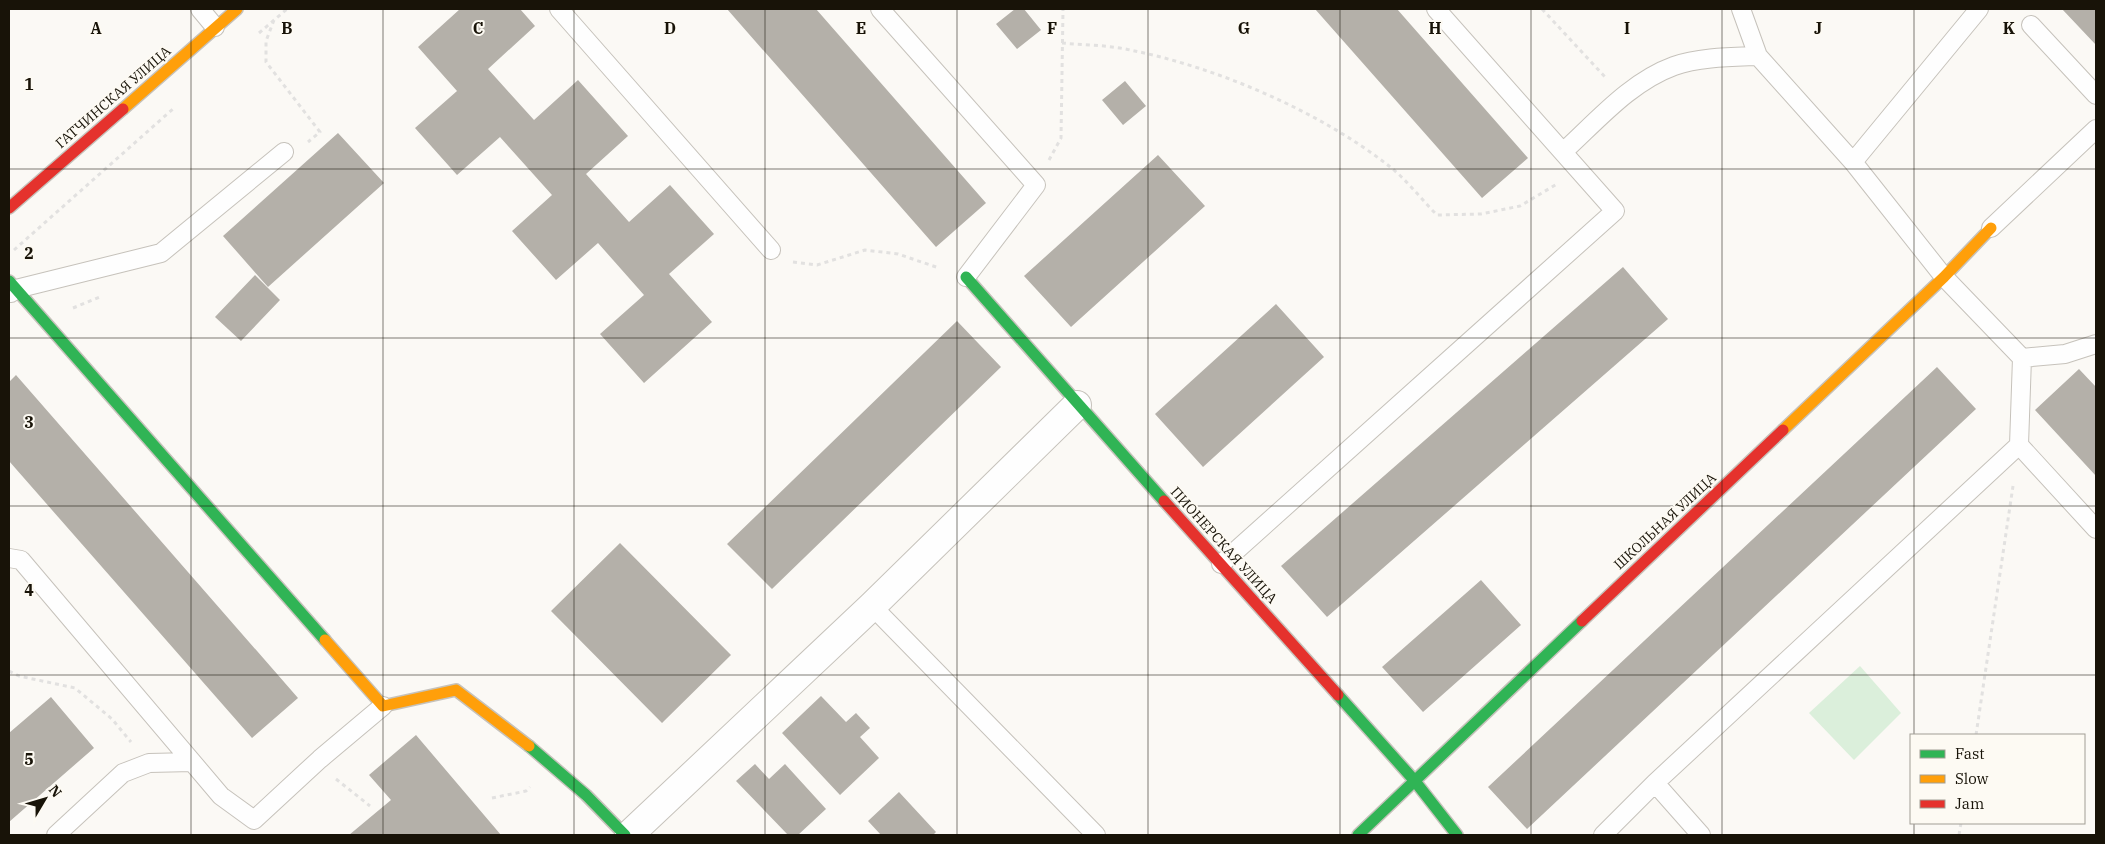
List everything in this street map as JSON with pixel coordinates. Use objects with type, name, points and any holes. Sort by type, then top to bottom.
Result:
[{"type":"street","name":"ГАТЧИНСКАЯ УЛИЦА","points":[[9,208],[236,9]]},
{"type":"street","name":"ШКОЛЬНАЯ УЛИЦА","points":[[1358,835],[1944,277],[1991,228]]},
{"type":"street","name":"ПИОНЕРСКАЯ УЛИЦА","points":[[966,276],[1077,405],[1414,780],[1457,835]]},
{"type":"street","points":[[11,288],[383,706],[456,690],[556,766],[600,806],[625,835]]},
{"type":"street","points":[[629,835],[872,606],[1077,405]]},
{"type":"lane","points":[[200,9],[215,27]]},
{"type":"lane","points":[[559,9],[771,250]]},
{"type":"lane","points":[[880,9],[1036,185],[966,276]]},
{"type":"lane","points":[[1221,564],[1615,211],[1436,9]]},
{"type":"lane","points":[[1741,9],[1758,56],[1853,162],[1944,277],[2022,358],[2019,445],[2096,529]]},
{"type":"lane","points":[[1853,162],[1979,9]]},
{"type":"lane","points":[[2031,25],[2096,96]]},
{"type":"lane","points":[[1563,152],[1637,84],[1675,66],[1716,58],[1758,56]]},
{"type":"lane","points":[[1991,228],[2096,129]]},
{"type":"lane","points":[[11,288],[161,253],[284,152]]},
{"type":"lane","points":[[2022,358],[2065,354],[2096,344]]},
{"type":"lane","points":[[1603,835],[1655,783],[2019,445]]},
{"type":"lane","points":[[9,558],[20,560],[221,796],[254,820],[320,759],[383,706]]},
{"type":"lane","points":[[872,606],[1096,835]]},
{"type":"lane","points":[[56,835],[123,773],[149,763],[192,762]]},
{"type":"lane","points":[[1655,783],[1701,835]]},
{"type":"path","points":[[252,40],[287,9]]},
{"type":"path","points":[[1036,185],[1061,138],[1063,9]]},
{"type":"path","points":[[1542,9],[1623,96]]},
{"type":"path","points":[[1062,43],[1128,49],[1188,64],[1272,97],[1332,128],[1390,166],[1437,215],[1480,214],[1520,206],[1579,171]]},
{"type":"path","points":[[9,254],[178,105]]},
{"type":"path","points":[[771,250],[786,261],[817,265],[866,250],[898,254],[966,276]]},
{"type":"path","points":[[1976,734],[2019,445]]},
{"type":"path","points":[[9,672],[19,676],[75,688],[112,719],[149,763]]},
{"type":"path","points":[[320,759],[332,776],[370,806]]},
{"type":"green space","points":[[1860,666],[1901,713],[1854,760],[1809,713]]},
{"type":"building","points":[[460,9],[520,9],[535,26],[488,69],[534,120],[578,80],[628,136],[586,174],[629,222],[670,185],[714,234],[669,274],[712,322],[644,383],[600,334],[644,295],[598,243],[556,280],[512,231],[552,195],[500,137],[457,175],[415,128],[457,91],[418,47]]},
{"type":"building","points":[[727,9],[816,9],[986,203],[936,247]]},
{"type":"building","points":[[1015,9],[1024,9],[1041,30],[1017,49],[996,24]]},
{"type":"building","points":[[1315,9],[1397,9],[1528,158],[1482,198]]},
{"type":"building","points":[[2062,9],[2096,9],[2096,45]]},
{"type":"building","points":[[1125,81],[1146,106],[1123,125],[1102,100]]},
{"type":"building","points":[[338,133],[384,183],[268,287],[223,236]]},
{"type":"building","points":[[1158,155],[1205,206],[1071,327],[1024,276]]},
{"type":"building","points":[[1623,267],[1668,319],[1327,617],[1281,566]]},
{"type":"building","points":[[255,275],[280,300],[241,341],[215,317]]},
{"type":"building","points":[[1276,304],[1324,357],[1203,467],[1155,414]]},
{"type":"building","points":[[957,321],[1001,367],[772,589],[727,544]]},
{"type":"building","points":[[1937,367],[1976,409],[1527,829],[1488,787]]},
{"type":"building","points":[[2079,369],[2096,387],[2096,476],[2035,410]]},
{"type":"building","points":[[16,375],[298,698],[252,738],[9,461],[9,382]]},
{"type":"building","points":[[620,543],[731,655],[662,723],[551,611]]},
{"type":"building","points":[[1481,580],[1521,625],[1423,712],[1382,667]]},
{"type":"building","points":[[821,696],[846,722],[856,713],[870,728],[860,737],[879,758],[840,795],[782,733]]},
{"type":"building","points":[[51,697],[94,748],[9,822],[9,733]]},
{"type":"building","points":[[416,735],[501,835],[349,835],[391,800],[369,775]]},
{"type":"building","points":[[755,764],[769,779],[785,764],[826,809],[798,835],[788,835],[736,781]]},
{"type":"building","points":[[899,792],[936,832],[933,835],[881,835],[868,821]]},
{"type":"traffic: fast","points":[[966,277],[1164,501]]},
{"type":"traffic: fast","points":[[9,281],[325,640]]},
{"type":"traffic: fast","points":[[1358,835],[1582,621]]},
{"type":"traffic: fast","points":[[1338,695],[1414,780],[1457,835]]},
{"type":"traffic: fast","points":[[529,746],[586,795],[625,835]]},
{"type":"traffic: slow","points":[[123,109],[237,9]]},
{"type":"traffic: slow","points":[[1783,430],[1944,277],[1991,228]]},
{"type":"traffic: slow","points":[[325,640],[383,706],[456,690],[529,746]]},
{"type":"traffic: jam","points":[[9,208],[123,109]]},
{"type":"traffic: jam","points":[[1582,621],[1783,430]]},
{"type":"traffic: jam","points":[[1164,501],[1338,695]]}]
